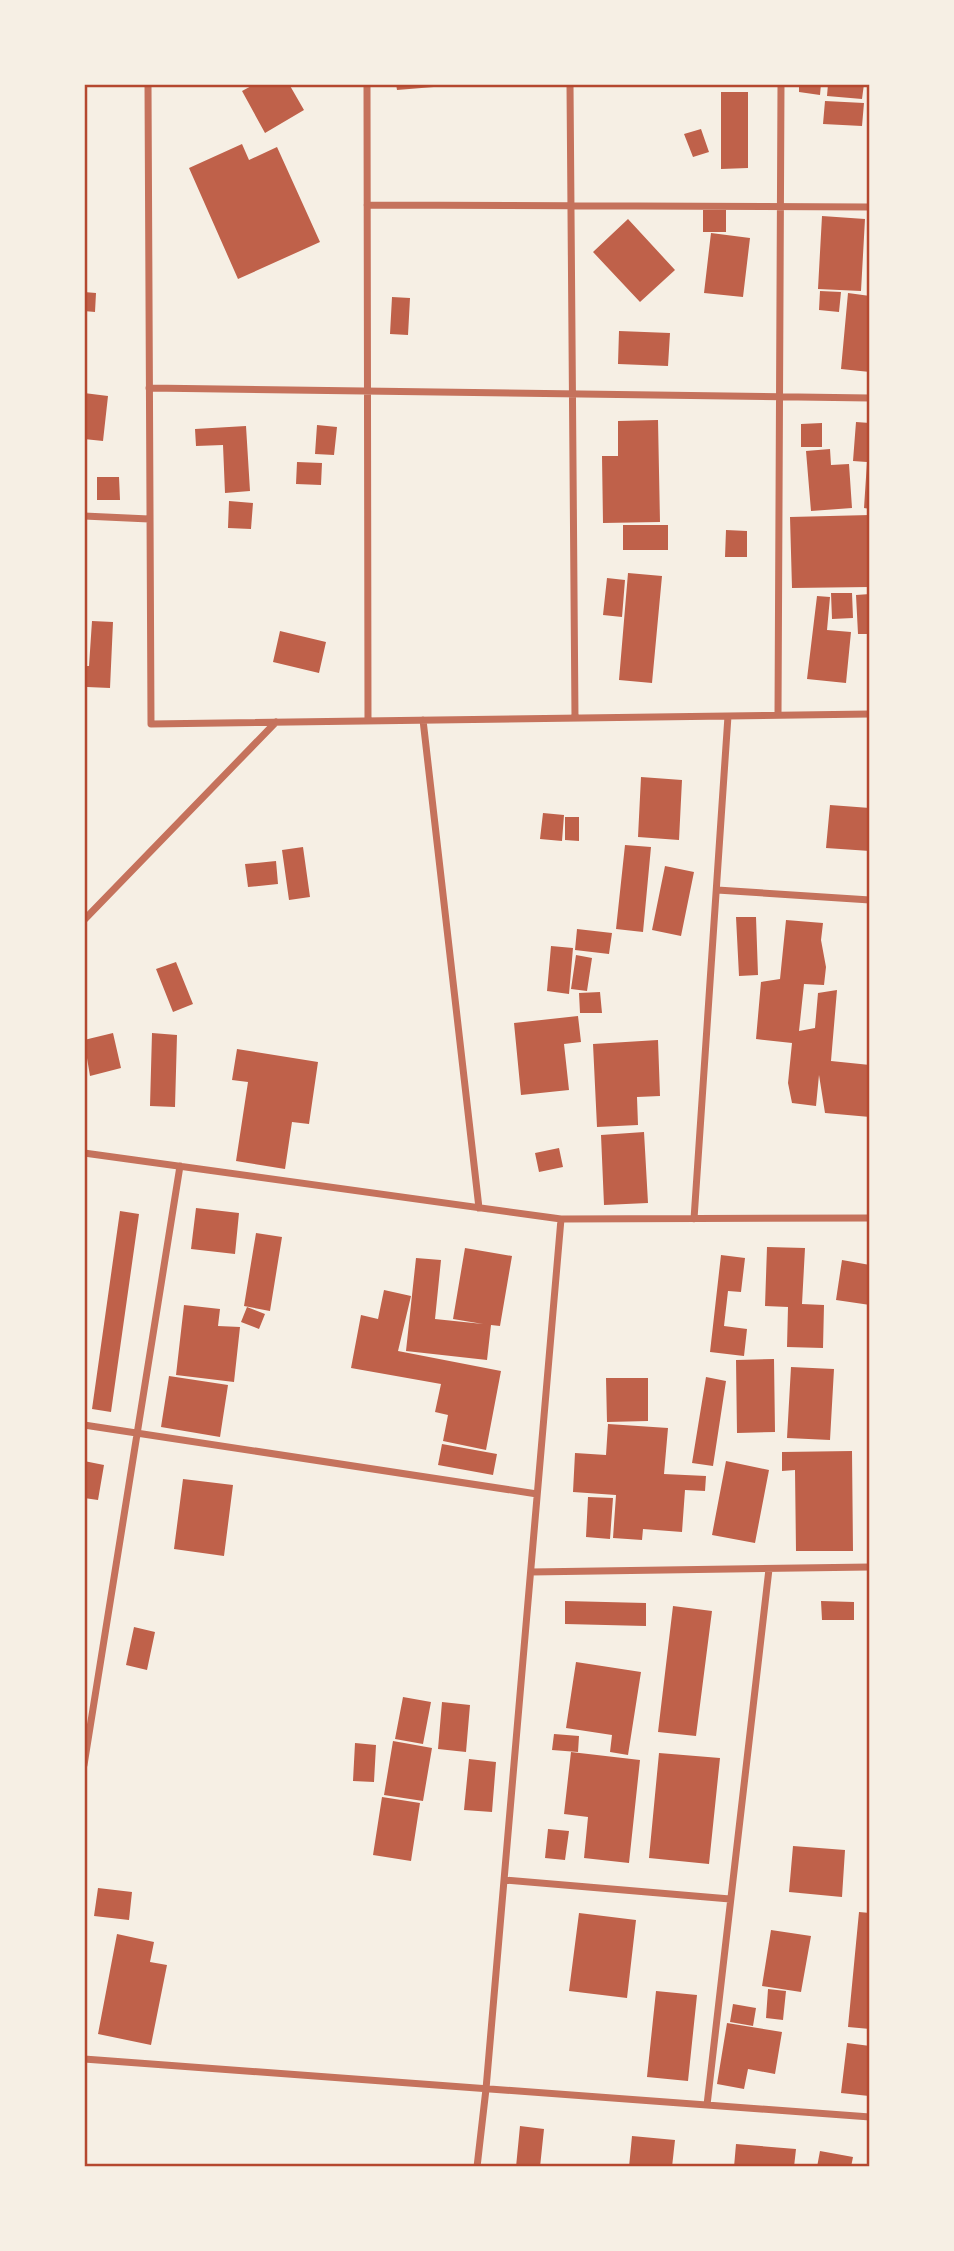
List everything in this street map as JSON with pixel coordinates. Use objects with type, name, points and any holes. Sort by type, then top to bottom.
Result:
[{"type":"street","points":[[148,84],[150,724],[870,714]]},
{"type":"street","points":[[367,84],[368,721]]},
{"type":"street","points":[[570,84],[575,718]]},
{"type":"street","points":[[778,715],[781,84]]},
{"type":"street","points":[[367,205],[870,206]]},
{"type":"street","points":[[149,388],[870,398]]},
{"type":"street","points":[[84,516],[149,520]]},
{"type":"street","points":[[694,1219],[728,716]]},
{"type":"street","points":[[423,720],[479,1208]]},
{"type":"street","points":[[84,920],[276,722]]},
{"type":"street","points":[[718,890],[870,900]]},
{"type":"street","points":[[84,1153],[561,1219],[870,1218]]},
{"type":"street","points":[[84,1765],[180,1166]]},
{"type":"street","points":[[478,2167],[561,1219]]},
{"type":"street","points":[[84,1425],[537,1493]]},
{"type":"street","points":[[531,1572],[870,1567]]},
{"type":"street","points":[[706,2105],[769,1569]]},
{"type":"street","points":[[504,1880],[730,1899]]},
{"type":"street","points":[[84,2059],[870,2117]]},
{"type":"building","points":[[255,84],[289,84],[304,110],[265,133],[242,91]]},
{"type":"building","points":[[396,84],[446,84],[446,86],[397,90]]},
{"type":"building","points":[[799,84],[821,84],[820,95],[799,92]]},
{"type":"building","points":[[828,84],[864,84],[862,99],[827,96]]},
{"type":"building","points":[[721,92],[748,92],[748,168],[721,169]]},
{"type":"building","points":[[825,101],[864,103],[862,126],[823,124]]},
{"type":"building","points":[[701,129],[709,152],[693,157],[684,134]]},
{"type":"building","points":[[242,144],[249,160],[277,147],[320,242],[238,279],[189,168]]},
{"type":"building","points":[[703,210],[726,210],[726,232],[703,232]]},
{"type":"building","points":[[822,216],[865,219],[861,291],[818,289]]},
{"type":"building","points":[[628,219],[675,270],[640,302],[593,252]]},
{"type":"building","points":[[711,233],[750,238],[743,297],[704,293]]},
{"type":"building","points":[[820,291],[841,292],[839,312],[819,310]]},
{"type":"building","points":[[84,292],[96,293],[95,312],[84,311]]},
{"type":"building","points":[[848,293],[870,296],[870,372],[841,369]]},
{"type":"building","points":[[392,297],[410,298],[408,335],[390,334]]},
{"type":"building","points":[[619,331],[670,333],[668,366],[618,364]]},
{"type":"building","points":[[84,393],[108,396],[103,441],[84,439]]},
{"type":"building","points":[[658,420],[660,522],[603,523],[602,456],[618,456],[618,421]]},
{"type":"building","points":[[856,422],[870,423],[870,509],[864,508],[867,462],[853,461]]},
{"type":"building","points":[[822,423],[822,447],[801,447],[801,424]]},
{"type":"building","points":[[317,425],[337,427],[334,455],[315,454]]},
{"type":"building","points":[[246,426],[250,491],[225,493],[223,445],[196,446],[195,429]]},
{"type":"building","points":[[830,449],[831,465],[849,464],[852,508],[811,511],[806,451]]},
{"type":"building","points":[[297,462],[322,463],[321,485],[296,484]]},
{"type":"building","points":[[97,477],[119,477],[120,500],[97,500]]},
{"type":"building","points":[[229,501],[253,503],[251,529],[228,528]]},
{"type":"building","points":[[870,515],[870,587],[792,588],[790,517]]},
{"type":"building","points":[[623,525],[668,525],[668,550],[623,550]]},
{"type":"building","points":[[726,530],[747,531],[747,557],[725,557]]},
{"type":"building","points":[[628,573],[662,576],[652,683],[619,680]]},
{"type":"building","points":[[607,578],[625,580],[622,617],[603,615]]},
{"type":"building","points":[[831,593],[852,593],[853,618],[832,619]]},
{"type":"building","points":[[870,594],[870,634],[858,634],[856,595]]},
{"type":"building","points":[[817,596],[830,597],[827,630],[851,632],[846,683],[807,679]]},
{"type":"building","points":[[92,621],[113,622],[110,688],[87,687],[86,705],[84,666],[89,666]]},
{"type":"building","points":[[280,631],[326,642],[319,673],[273,662]]},
{"type":"building","points":[[641,777],[682,780],[679,840],[638,837]]},
{"type":"building","points":[[830,805],[870,808],[870,851],[826,848]]},
{"type":"building","points":[[543,813],[564,815],[562,841],[540,839]]},
{"type":"building","points":[[565,817],[579,817],[579,841],[565,840]]},
{"type":"building","points":[[625,845],[651,847],[643,932],[616,929]]},
{"type":"building","points":[[303,847],[310,897],[289,900],[282,850]]},
{"type":"building","points":[[276,861],[278,884],[248,887],[245,864]]},
{"type":"building","points":[[665,866],[694,872],[681,936],[652,930]]},
{"type":"building","points":[[736,917],[756,917],[758,975],[739,976]]},
{"type":"building","points":[[786,920],[823,923],[821,940],[826,967],[824,985],[804,984],[799,1031],[815,1028],[818,993],[837,990],[831,1061],[870,1065],[870,1117],[825,1113],[819,1075],[816,1106],[792,1103],[788,1083],[792,1043],[756,1039],[761,982],[780,979]]},
{"type":"building","points":[[577,929],[612,933],[609,954],[575,950]]},
{"type":"building","points":[[551,946],[573,948],[569,994],[547,991]]},
{"type":"building","points":[[576,955],[592,958],[587,991],[571,989]]},
{"type":"building","points":[[176,962],[193,1004],[173,1012],[156,969]]},
{"type":"building","points":[[600,992],[602,1013],[580,1013],[579,993]]},
{"type":"building","points":[[578,1016],[581,1042],[564,1044],[569,1090],[521,1095],[514,1023]]},
{"type":"building","points":[[113,1033],[121,1068],[90,1076],[84,1040]]},
{"type":"building","points":[[152,1033],[177,1035],[175,1107],[150,1106]]},
{"type":"building","points":[[658,1040],[660,1096],[637,1097],[638,1125],[597,1127],[593,1044]]},
{"type":"building","points":[[237,1049],[318,1062],[309,1124],[292,1122],[285,1169],[236,1161],[248,1082],[232,1080]]},
{"type":"building","points":[[644,1132],[648,1203],[604,1205],[601,1135]]},
{"type":"building","points":[[559,1148],[563,1167],[539,1172],[535,1153]]},
{"type":"building","points":[[196,1208],[239,1213],[235,1254],[191,1249]]},
{"type":"building","points":[[120,1211],[139,1214],[111,1412],[92,1409]]},
{"type":"building","points":[[256,1233],[282,1237],[270,1311],[244,1306]]},
{"type":"building","points":[[767,1247],[805,1248],[802,1304],[824,1305],[823,1348],[787,1347],[788,1307],[765,1306]]},
{"type":"building","points":[[465,1248],[512,1256],[500,1326],[491,1325],[487,1360],[406,1351],[416,1258],[441,1260],[435,1319],[483,1324],[453,1319]]},
{"type":"building","points":[[721,1255],[745,1258],[741,1292],[728,1291],[724,1326],[747,1329],[744,1356],[710,1352]]},
{"type":"building","points":[[842,1260],[870,1265],[870,1305],[836,1300]]},
{"type":"building","points":[[384,1290],[411,1296],[398,1351],[501,1371],[486,1450],[443,1441],[448,1415],[435,1412],[441,1384],[351,1368],[361,1315],[378,1319]]},
{"type":"building","points":[[184,1305],[220,1309],[218,1326],[240,1327],[234,1382],[176,1375]]},
{"type":"building","points":[[247,1307],[265,1314],[259,1329],[241,1322]]},
{"type":"building","points":[[774,1359],[775,1432],[737,1433],[736,1360]]},
{"type":"building","points":[[791,1367],[834,1369],[830,1440],[787,1438]]},
{"type":"building","points":[[169,1376],[228,1385],[220,1437],[161,1427]]},
{"type":"building","points":[[706,1377],[726,1381],[713,1466],[692,1463]]},
{"type":"building","points":[[606,1378],[648,1378],[648,1421],[607,1422]]},
{"type":"building","points":[[608,1424],[668,1428],[664,1474],[706,1476],[705,1491],[685,1490],[682,1532],[643,1529],[642,1540],[613,1538],[616,1495],[573,1492],[575,1453],[606,1455]]},
{"type":"building","points":[[442,1444],[497,1454],[493,1475],[438,1465]]},
{"type":"building","points":[[852,1451],[853,1551],[796,1551],[795,1470],[782,1471],[782,1452]]},
{"type":"building","points":[[84,1461],[104,1465],[98,1500],[84,1498]]},
{"type":"building","points":[[726,1461],[769,1470],[755,1543],[712,1535]]},
{"type":"building","points":[[183,1479],[233,1485],[224,1556],[174,1549]]},
{"type":"building","points":[[588,1497],[613,1498],[610,1539],[586,1537]]},
{"type":"building","points":[[565,1601],[646,1603],[646,1626],[565,1624]]},
{"type":"building","points":[[821,1601],[854,1602],[854,1620],[822,1620]]},
{"type":"building","points":[[673,1606],[712,1611],[696,1736],[658,1732]]},
{"type":"building","points":[[134,1627],[155,1632],[147,1670],[126,1665]]},
{"type":"building","points":[[576,1662],[641,1672],[628,1755],[610,1752],[612,1735],[566,1728]]},
{"type":"building","points":[[403,1697],[431,1702],[423,1744],[395,1739]]},
{"type":"building","points":[[442,1702],[470,1705],[466,1752],[438,1749]]},
{"type":"building","points":[[554,1734],[579,1736],[578,1752],[552,1750]]},
{"type":"building","points":[[393,1741],[432,1748],[423,1801],[384,1795]]},
{"type":"building","points":[[355,1743],[376,1745],[374,1782],[353,1781]]},
{"type":"building","points":[[571,1752],[640,1760],[629,1863],[584,1858],[588,1817],[564,1814]]},
{"type":"building","points":[[659,1753],[720,1758],[709,1864],[649,1858]]},
{"type":"building","points":[[469,1759],[496,1762],[492,1812],[464,1810]]},
{"type":"building","points":[[382,1797],[420,1803],[411,1861],[373,1855]]},
{"type":"building","points":[[548,1829],[569,1831],[565,1860],[545,1858]]},
{"type":"building","points":[[793,1846],[845,1850],[842,1897],[789,1892]]},
{"type":"building","points":[[98,1888],[132,1892],[129,1920],[94,1916]]},
{"type":"building","points":[[859,1912],[870,1913],[870,2029],[848,2027]]},
{"type":"building","points":[[579,1913],[636,1920],[627,1998],[569,1991]]},
{"type":"building","points":[[771,1930],[811,1936],[801,1992],[762,1986]]},
{"type":"building","points":[[117,1934],[154,1942],[150,1962],[167,1965],[151,2045],[98,2034]]},
{"type":"building","points":[[768,1989],[786,1991],[783,2020],[766,2018]]},
{"type":"building","points":[[656,1991],[697,1995],[688,2081],[647,2077]]},
{"type":"building","points":[[733,2004],[756,2008],[753,2026],[730,2022]]},
{"type":"building","points":[[727,2023],[782,2032],[775,2074],[748,2069],[744,2089],[717,2084]]},
{"type":"building","points":[[847,2043],[870,2046],[869,2096],[841,2093]]},
{"type":"building","points":[[520,2126],[544,2129],[540,2167],[516,2167]]},
{"type":"building","points":[[632,2136],[675,2140],[672,2167],[629,2167]]},
{"type":"building","points":[[736,2144],[796,2149],[794,2167],[734,2167]]},
{"type":"building","points":[[820,2151],[853,2157],[851,2167],[817,2167]]}]
